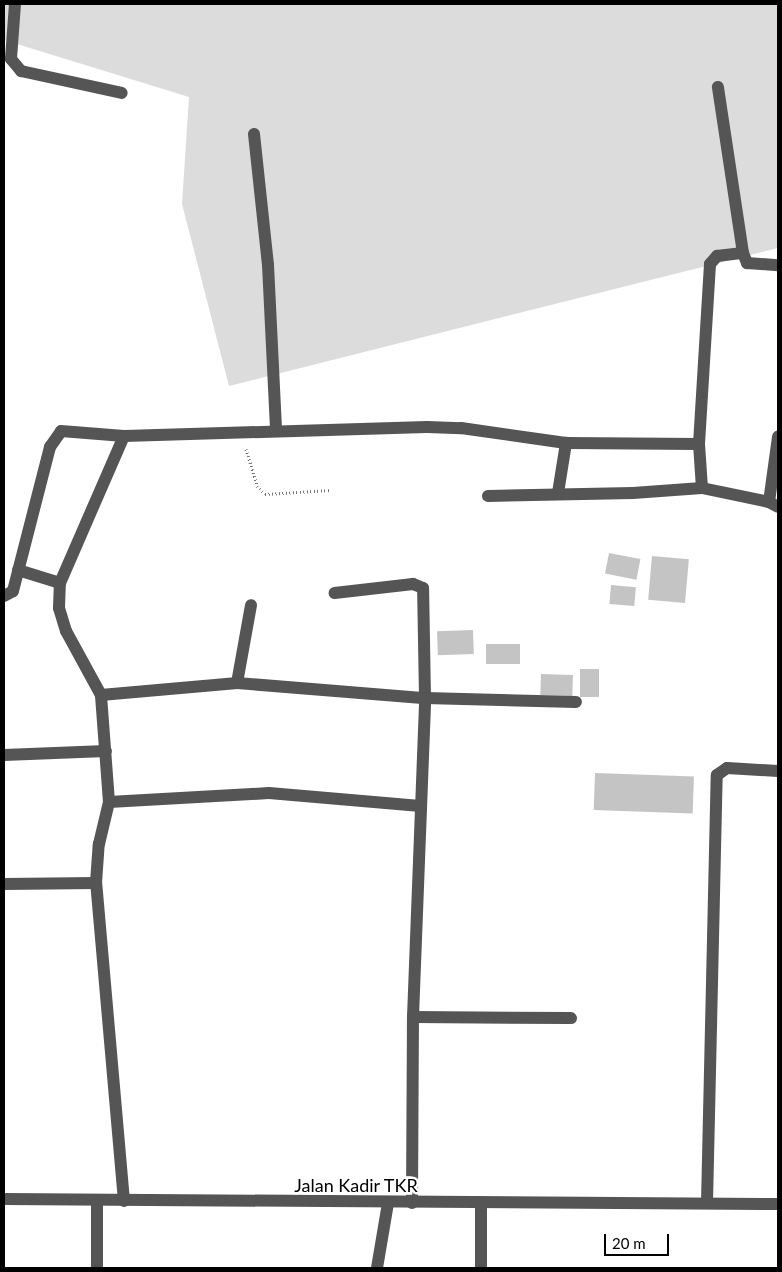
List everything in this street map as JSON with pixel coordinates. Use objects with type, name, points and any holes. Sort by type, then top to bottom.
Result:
[{"type":"street","points":[[15,4],[12,59],[21,71],[122,93]]},
{"type":"street","points":[[718,87],[743,252],[748,263],[778,265]]},
{"type":"street","points":[[254,134],[268,265],[276,431]]},
{"type":"street","points":[[702,488],[699,444],[711,261],[717,256],[743,252]]},
{"type":"street","points":[[4,596],[13,591],[55,437],[67,430],[124,436],[461,428],[566,443],[699,444]]},
{"type":"street","points":[[124,436],[60,583],[59,608],[66,631],[101,695],[109,802],[99,844],[96,883],[124,1201]]},
{"type":"street","points":[[488,496],[633,493],[702,488],[774,504],[778,437]]},
{"type":"street","points":[[558,494],[566,443]]},
{"type":"street","points":[[18,570],[60,583]]},
{"type":"street","points":[[335,593],[413,584],[423,588],[425,698],[413,1017],[412,1203]]},
{"type":"street","points":[[237,683],[251,606]]},
{"type":"street","points":[[101,695],[237,683],[425,698],[576,702]]},
{"type":"street","points":[[4,755],[106,751]]},
{"type":"street","points":[[707,1203],[716,775],[727,768],[778,771]]},
{"type":"street","points":[[109,802],[269,793],[420,806]]},
{"type":"street","points":[[4,884],[96,883]]},
{"type":"street","points":[[413,1017],[571,1018]]},
{"type":"street","name":"Jalan Kadir TKR","points":[[4,1200],[480,1204],[778,1204]]},
{"type":"street","points":[[97,1201],[97,1268]]},
{"type":"street","points":[[377,1268],[388,1203]]},
{"type":"street","points":[[480,1204],[481,1268]]},
{"type":"path","points":[[241,432],[260,491],[274,496],[331,490]]},
{"type":"shaded area","points":[[4,4],[778,4],[778,248],[229,386],[182,204],[189,97],[4,40]]},
{"type":"building","points":[[609,553],[640,559],[636,580],[605,574]]},
{"type":"building","points":[[652,556],[689,559],[685,603],[648,600]]},
{"type":"building","points":[[611,585],[636,587],[634,606],[609,604]]},
{"type":"building","points":[[473,630],[474,654],[438,655],[437,631]]},
{"type":"building","points":[[486,644],[520,644],[520,664],[486,664]]},
{"type":"building","points":[[580,669],[599,669],[599,697],[580,697]]},
{"type":"building","points":[[541,674],[573,675],[572,696],[540,695]]},
{"type":"building","points":[[595,773],[694,776],[693,813],[594,810]]}]
